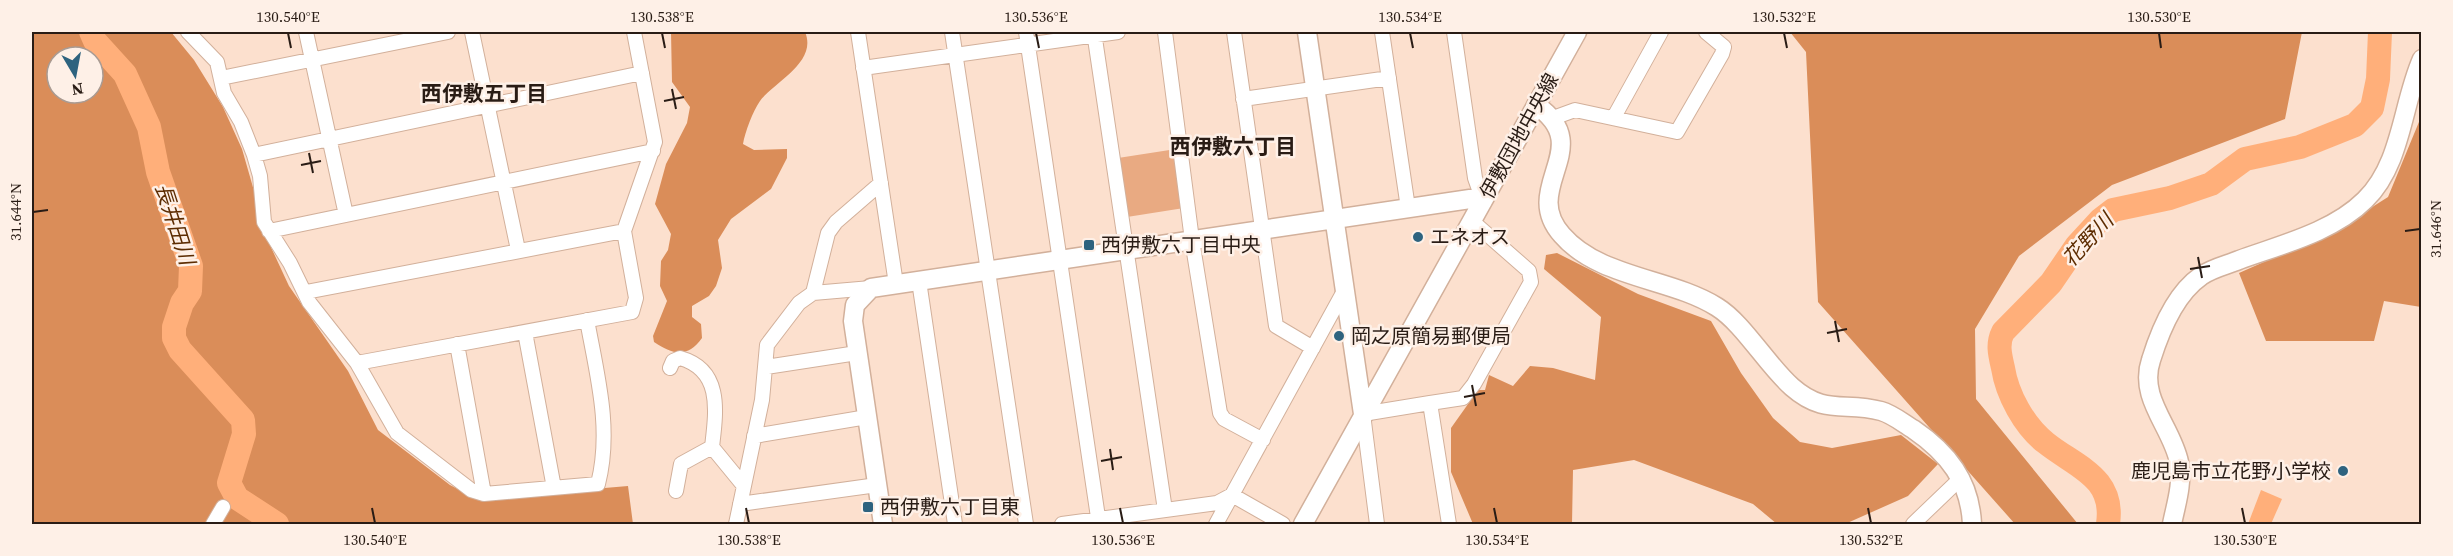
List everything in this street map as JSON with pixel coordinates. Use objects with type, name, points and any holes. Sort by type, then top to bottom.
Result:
[{"type":"street","points":[[188,32],[213,57],[224,93],[241,122],[254,154],[260,176],[264,222],[306,292],[309,302],[357,363],[397,433],[471,490],[484,494],[598,484],[604,462],[604,411],[587,320]]},
{"type":"street","points":[[306,32],[346,215]]},
{"type":"street","points":[[221,78],[448,32]]},
{"type":"street","points":[[472,32],[518,250]]},
{"type":"street","points":[[357,363],[633,312],[636,298],[624,231],[655,142],[633,32]]},
{"type":"street","points":[[858,32],[896,284]]},
{"type":"street","points":[[952,32],[990,271],[1026,525]]},
{"type":"street","points":[[1026,32],[1099,522]]},
{"type":"street","points":[[863,68],[1028,46],[1094,33],[1118,32]]},
{"type":"street","points":[[1165,32],[1192,240],[1220,413],[1224,419],[1263,440]]},
{"type":"street","points":[[1234,32],[1276,326],[1313,348]]},
{"type":"street","points":[[1307,32],[1377,525]]},
{"type":"street","points":[[1383,32],[1408,208]]},
{"type":"street","points":[[736,525],[766,367],[767,345],[799,303],[813,293],[871,288],[990,271],[1470,199],[1483,201],[1475,178],[1454,32]]},
{"type":"street","name":"伊敷団地中央線","points":[[1305,523],[1363,414],[1576,32]]},
{"type":"street","points":[[1614,117],[1661,32]]},
{"type":"street","points":[[1553,118],[1575,110],[1677,132],[1722,54],[1724,47],[1706,32]]},
{"type":"street","points":[[1094,33],[1165,510]]},
{"type":"street","points":[[2172,525],[2179,493],[2178,460],[2148,390],[2147,377],[2150,361],[2169,316],[2188,287],[2202,275],[2303,237],[2332,223],[2364,202],[2380,184],[2388,165],[2421,58]]},
{"type":"street","points":[[254,154],[642,73]]},
{"type":"street","points":[[1243,99],[1389,78]]},
{"type":"street","points":[[1536,105],[1553,118],[1562,142],[1551,177],[1550,215],[1562,235],[1571,244],[1611,267],[1688,292],[1721,309],[1778,374],[1804,398],[1826,406],[1884,411],[1933,444],[1948,457],[1968,492],[1972,525]]},
{"type":"street","points":[[269,231],[653,151]]},
{"type":"street","points":[[813,293],[828,233],[836,222],[881,183]]},
{"type":"street","points":[[1363,414],[1463,398],[1474,384],[1531,282],[1529,271],[1472,221]]},
{"type":"street","points":[[306,292],[624,231]]},
{"type":"street","points":[[919,281],[955,525]]},
{"type":"street","points":[[871,288],[855,305],[853,321],[883,525]]},
{"type":"street","points":[[1216,525],[1344,291]]},
{"type":"street","points":[[525,332],[554,488]]},
{"type":"street","points":[[457,344],[484,494]]},
{"type":"street","points":[[766,367],[858,353]]},
{"type":"street","points":[[670,368],[673,361],[680,357],[692,361],[706,374],[714,386],[717,407],[712,447],[744,486]]},
{"type":"street","points":[[1430,403],[1450,523]]},
{"type":"street","points":[[754,436],[867,417]]},
{"type":"street","points":[[676,491],[681,464],[712,447]]},
{"type":"street","points":[[1913,525],[1961,478]]},
{"type":"street","points":[[740,504],[877,485]]},
{"type":"street","points":[[1062,525],[1099,522],[1217,503],[1232,495]]},
{"type":"street","points":[[1232,495],[1283,525]]},
{"type":"street","points":[[213,525],[224,507]]},
{"type":"shaded area","points":[[32,32],[171,32],[194,60],[223,107],[242,149],[269,243],[289,286],[348,371],[378,430],[450,485],[477,499],[628,486],[633,524],[32,524]]},
{"type":"shaded area","points":[[671,32],[805,32],[807,43],[805,53],[793,71],[760,101],[743,144],[754,150],[787,149],[787,158],[771,189],[731,219],[718,240],[722,268],[716,286],[709,296],[692,306],[692,317],[701,324],[702,338],[691,349],[680,352],[668,350],[654,342],[653,336],[667,301],[660,286],[661,261],[668,250],[671,234],[655,204],[666,164],[687,123],[690,107],[672,82]]},
{"type":"shaded area","points":[[1790,32],[2302,32],[2285,119],[2112,185],[2019,256],[1975,329],[1976,399],[2078,524],[2015,524],[1818,302],[1806,52]]},
{"type":"shaded area","points":[[2421,117],[2421,307],[2384,301],[2374,341],[2266,341],[2239,273],[2336,230],[2388,197]]},
{"type":"shaded area","points":[[1176,149],[1184,208],[1127,217],[1118,158]]},
{"type":"shaded area","points":[[1557,253],[1638,294],[1711,321],[1741,373],[1773,418],[1800,442],[1832,448],[1901,435],[1938,464],[1908,496],[1845,524],[1777,524],[1753,504],[1634,460],[1573,470],[1572,524],[1473,524],[1451,472],[1451,428],[1478,390],[1485,390],[1489,375],[1513,386],[1530,366],[1553,368],[1595,380],[1601,317],[1544,269],[1546,255]]},
{"type":"shaded area","points":[[2261,490],[2282,499],[2271,524],[2248,524]]},
{"type":"waterway","name":"長井田川","points":[[91,32],[95,41],[125,74],[149,127],[158,172],[191,266],[190,291],[182,303],[174,327],[174,338],[180,350],[243,420],[244,434],[229,483],[237,498],[277,524]]},
{"type":"waterway","name":"花野川","points":[[2108,524],[2109,508],[2099,484],[2081,467],[2038,436],[2018,409],[2008,388],[2001,359],[2000,345],[2003,332],[2051,283],[2077,245],[2100,220],[2113,210],[2170,198],[2211,184],[2245,159],[2300,147],[2355,125],[2372,108],[2378,79],[2380,32]]},
{"type":"place","name":"エネオス","points":[[1418,237]]},
{"type":"place","name":"西伊敷六丁目中央","points":[[1089,245]]},
{"type":"place","name":"岡之原簡易郵便局","points":[[1339,336]]},
{"type":"place","name":"鹿児島市立花野小学校","points":[[2343,471]]},
{"type":"place","name":"西伊敷六丁目東","points":[[868,507]]},
{"type":"district","name":"西伊敷五丁目","points":[[484,94]]},
{"type":"district","name":"西伊敷六丁目","points":[[1233,147]]}]
